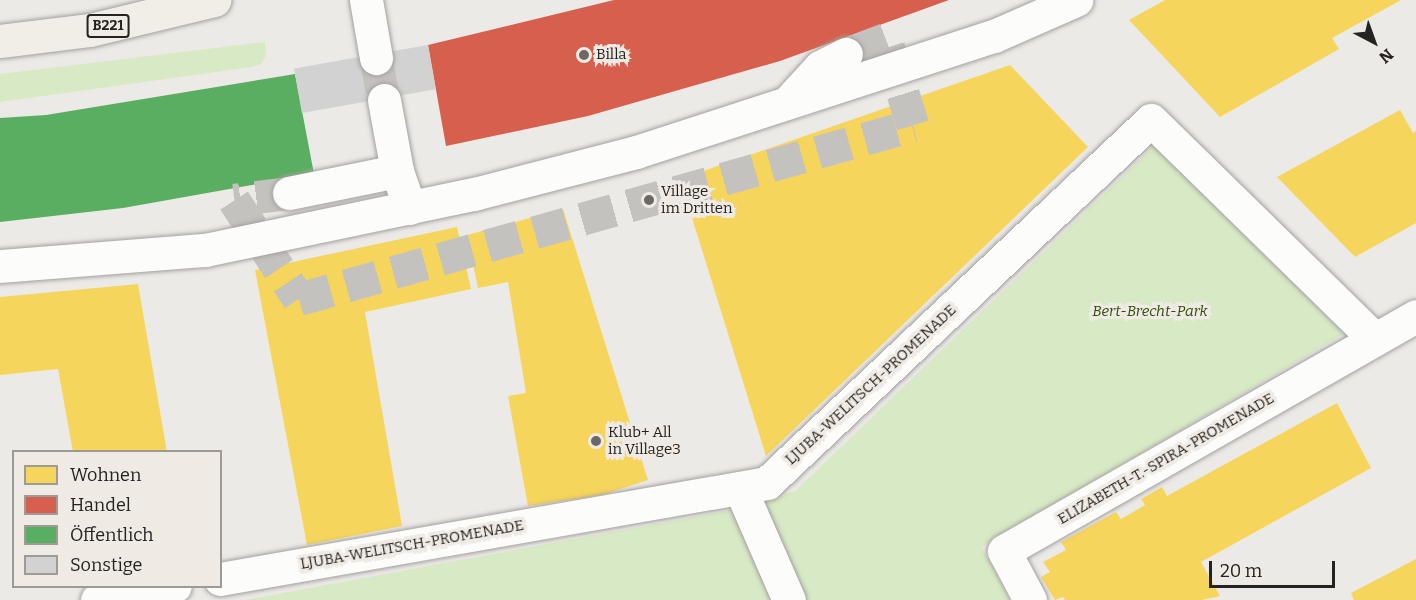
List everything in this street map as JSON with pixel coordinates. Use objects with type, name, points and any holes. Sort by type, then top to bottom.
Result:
[{"type":"main road","name":"B221","points":[[0,41],[90,30],[214,0]]},
{"type":"street","points":[[366,0],[376,58]]},
{"type":"street","points":[[0,266],[205,250],[410,208],[636,152],[994,36],[1076,0]]},
{"type":"street","points":[[788,103],[820,67],[846,54]]},
{"type":"street","points":[[384,100],[397,171],[410,208]]},
{"type":"street","name":"LJUBA-WELITSCH-PROMENADE","points":[[222,579],[767,483],[1151,120],[1375,339]]},
{"type":"street","points":[[289,193],[397,171]]},
{"type":"street","points":[[1375,339],[1416,316]]},
{"type":"street","name":"ELIZABETH-T.-SPIRA-PROMENADE","points":[[1030,600],[1004,551],[1375,339]]},
{"type":"street","points":[[740,488],[789,600]]},
{"type":"street","points":[[97,600],[164,588]]},
{"type":"green space","points":[[265,42],[266,56],[261,64],[252,67],[0,102],[0,74]]},
{"type":"green space","name":"Bert-Brecht-Park","points":[[1154,146],[1345,333],[982,547],[1010,600],[245,600],[726,511],[795,491]]},
{"type":"building: Wohnen","points":[[1165,0],[1401,0],[1332,38],[1339,49],[1220,117],[1129,20]]},
{"type":"building: Wohnen","points":[[1010,65],[1088,147],[766,456],[680,179]]},
{"type":"building: Wohnen","points":[[1400,110],[1413,133],[1416,131],[1416,223],[1355,257],[1277,177]]},
{"type":"building: Wohnen","points":[[563,209],[648,480],[602,495],[528,506],[508,396],[526,393],[508,282],[478,288],[467,235]]},
{"type":"building: Wohnen","points":[[457,227],[471,289],[365,312],[402,526],[307,545],[255,270]]},
{"type":"building: Wohnen","points":[[138,284],[167,450],[73,450],[58,369],[0,375],[0,297]]},
{"type":"building: Wohnen","points":[[1337,403],[1371,468],[1201,562],[1220,596],[1202,600],[1065,600],[1063,597],[1055,600],[1041,577],[1050,572],[1043,562],[1066,550],[1061,542],[1116,512],[1121,519],[1145,505],[1141,499],[1162,487],[1167,496]]},
{"type":"building: Wohnen","points":[[1416,559],[1416,600],[1354,600],[1351,593]]},
{"type":"building: Handel","points":[[614,0],[949,0],[780,61],[588,116],[446,146],[428,45]]},
{"type":"building: Öffentlich","points":[[295,74],[314,174],[123,208],[0,222],[0,118],[46,115]]},
{"type":"building: Sonstige","points":[[428,45],[436,89],[302,113],[294,69]]},
{"type":"tunnel","points":[[289,193],[234,200],[299,299],[913,125],[886,39],[846,54]]},
{"type":"tunnel","points":[[376,58],[384,100]]},
{"type":"place","name":"Billa","points":[[584,55]]},
{"type":"place","name":"Village im Dritten","points":[[649,200]]},
{"type":"place","name":"Klub+ All in Village3","points":[[596,441]]}]
